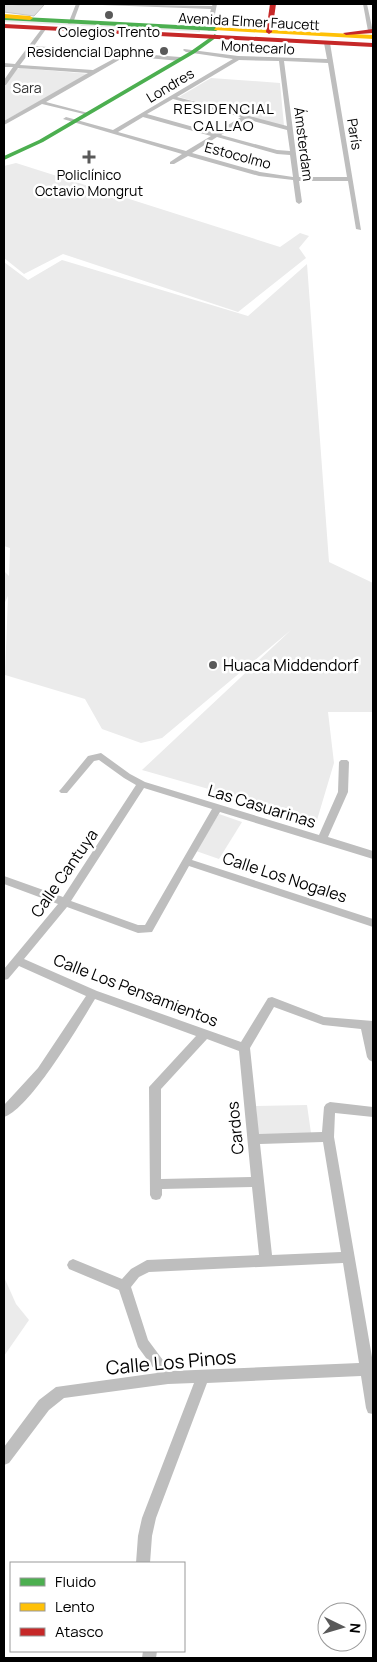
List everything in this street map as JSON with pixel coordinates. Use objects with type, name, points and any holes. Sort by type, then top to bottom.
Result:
[{"type":"main road","points":[[259,32],[264,4]]},
{"type":"main road","points":[[259,32],[274,4]]},
{"type":"main road","name":"Avenida Elmer Faucett","points":[[7,22],[71,21],[327,43],[372,33]]},
{"type":"main road","name":"Avenida Elmer Faucett","points":[[7,22],[211,33],[230,29],[347,39]]},
{"type":"main road","name":"Avenida Elmer Faucett","points":[[7,22],[44,29],[211,33],[372,33]]},
{"type":"main road","name":"Avenida Elmer Faucett","points":[[259,32],[294,40],[347,39]]},
{"type":"main road","points":[[8,156],[27,149],[76,117],[183,55],[211,33]]},
{"type":"street","points":[[71,21],[78,4]]},
{"type":"street","points":[[102,4],[215,6],[211,33]]},
{"type":"street","points":[[365,4],[372,33]]},
{"type":"street","points":[[4,84],[44,29]]},
{"type":"street","name":"París","points":[[327,43],[359,229]]},
{"type":"street","name":"Montecarlo","points":[[30,47],[124,55],[183,55],[330,61]]},
{"type":"street","points":[[4,123],[124,55]]},
{"type":"street","name":"Londres","points":[[114,132],[238,58]]},
{"type":"street","name":"Ámsterdam","points":[[281,59],[299,202]]},
{"type":"street","points":[[4,65],[94,72]]},
{"type":"street","points":[[172,97],[290,129]]},
{"type":"street","name":"Estocolmo","points":[[41,102],[114,132],[260,174],[296,179],[349,179]]},
{"type":"street","points":[[143,115],[277,152],[292,153]]},
{"type":"street","points":[[172,163],[244,117]]},
{"type":"street","name":"Las Casuarinas","points":[[64,791],[91,758],[105,757],[127,776],[142,784],[373,855]]},
{"type":"street","points":[[322,839],[343,792],[344,762]]},
{"type":"street","name":"Calle Cantuya","points":[[4,976],[65,902],[142,784]]},
{"type":"street","points":[[4,880],[138,929],[149,928],[217,808]]},
{"type":"street","name":"Calle Los Nogales","points":[[187,862],[373,923]]},
{"type":"street","name":"Calle Los Pensamientos","points":[[18,961],[93,994],[244,1048]]},
{"type":"street","points":[[4,1112],[20,1098],[39,1076],[93,994]]},
{"type":"street","points":[[244,1048],[269,1003],[273,1001],[323,1021],[370,1025],[373,1057]]},
{"type":"street","points":[[205,1034],[158,1082],[154,1089],[156,1190],[257,1182]]},
{"type":"street","name":"Cardos","points":[[244,1048],[266,1261]]},
{"type":"street","points":[[373,1112],[329,1108],[328,1137],[370,1369],[373,1408]]},
{"type":"street","points":[[253,1139],[328,1137]]},
{"type":"street","points":[[124,1286],[134,1273],[147,1266],[349,1257]]},
{"type":"street","points":[[73,1264],[124,1286],[143,1343],[168,1378]]},
{"type":"street","name":"Calle Los Pinos","points":[[4,1458],[44,1405],[57,1393],[168,1378],[370,1369]]},
{"type":"street","points":[[143,1562],[148,1524],[203,1376]]},
{"type":"green space","points":[[5,20],[200,30],[200,32],[4,22]]},
{"type":"green space","name":"Sara","points":[[17,69],[90,74],[4,121],[4,88]]},
{"type":"green space","points":[[211,78],[280,83],[284,126],[179,97]]},
{"type":"green space","points":[[16,163],[280,247],[300,233],[309,236],[299,248],[306,258],[238,312],[63,254],[24,274],[4,258],[4,166]]},
{"type":"green space","points":[[62,260],[248,316],[307,264],[329,562],[373,583],[373,712],[328,712],[334,763],[317,820],[142,770],[291,630],[162,738],[141,743],[102,729],[85,699],[5,675],[8,596],[4,604],[4,571],[9,576],[10,548],[4,546],[4,262],[28,280]]},
{"type":"green space","points":[[219,814],[242,822],[219,859],[196,851]]},
{"type":"green space","points":[[307,1105],[311,1133],[258,1135],[256,1106]]},
{"type":"green space","points":[[4,1277],[16,1304],[29,1320],[4,1356]]},
{"type":"building","points":[[4,4],[44,5],[34,16],[4,12]]},
{"type":"traffic: fast","points":[[4,18],[216,29]]},
{"type":"traffic: fast","points":[[4,158],[41,141],[193,52],[215,36]]},
{"type":"traffic: slow","points":[[4,16],[30,18]]},
{"type":"traffic: slow","points":[[216,29],[373,37]]},
{"type":"traffic: jam","points":[[269,32],[273,4]]},
{"type":"traffic: jam","points":[[4,26],[373,45]]},
{"type":"traffic: jam","points":[[346,33],[373,31]]},
{"type":"place","name":"Colegios Trento","points":[[109,15]]},
{"type":"place","name":"Residencial Daphne","points":[[164,51]]},
{"type":"place","name":"Policlínico Octavio Mongrut","points":[[89,157]]},
{"type":"place","name":"Huaca Middendorf","points":[[213,665]]},
{"type":"district","name":"RESIDENCIAL CALLAO","points":[[224,116]]}]
